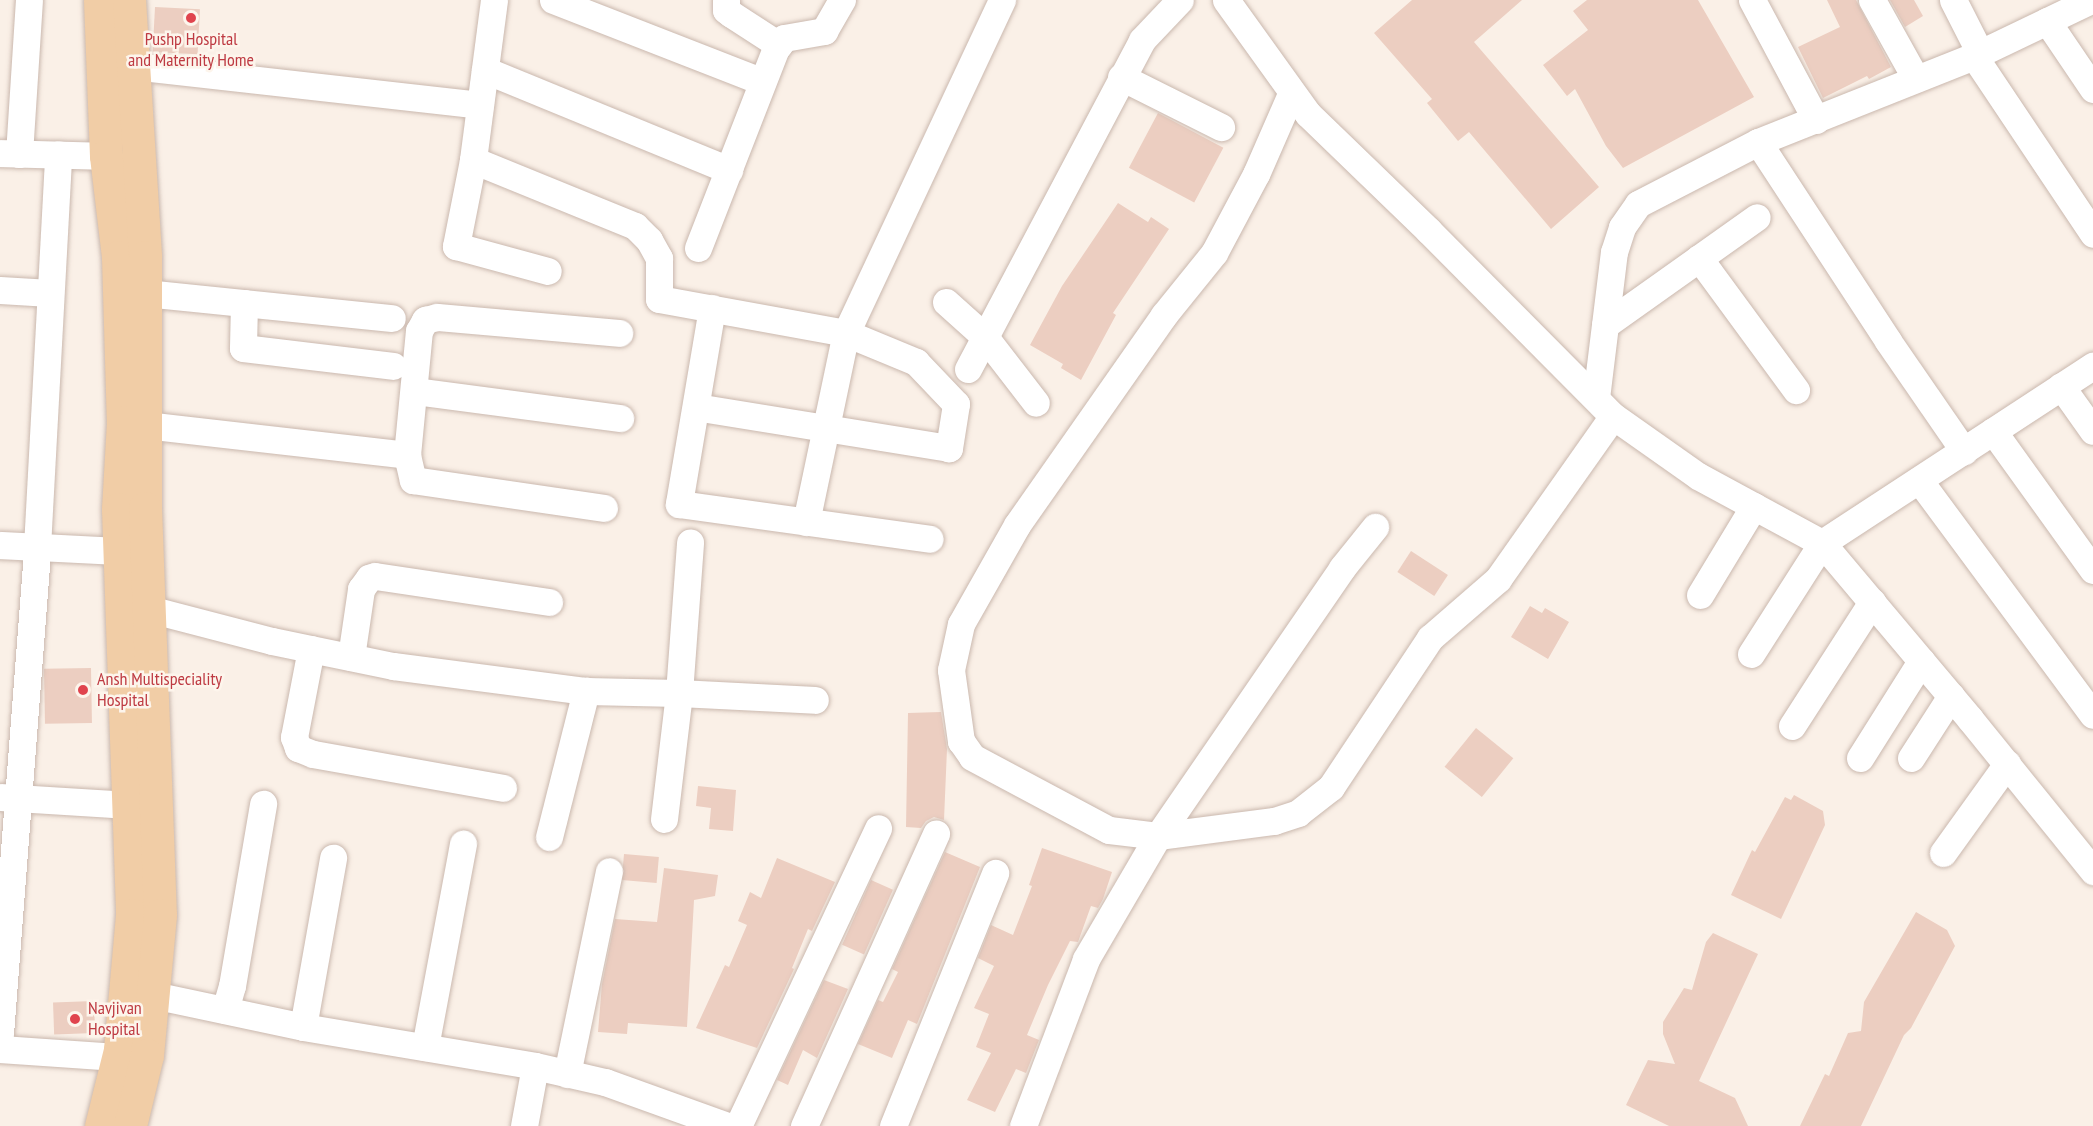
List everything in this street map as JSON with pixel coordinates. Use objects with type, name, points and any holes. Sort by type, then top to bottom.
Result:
[{"type":"main road","points":[[100,0],[106,156],[118,257],[123,422],[118,508],[149,609],[160,915],[139,994],[118,1057],[101,1126]]},
{"type":"main road","points":[[129,0],[145,293],[145,425],[133,552],[128,805],[132,915],[147,1055],[130,1126]]},
{"type":"street","points":[[29,0],[10,153],[106,156]]},
{"type":"street","points":[[494,0],[473,160],[456,246],[548,271]]},
{"type":"street","points":[[554,0],[761,81]]},
{"type":"street","points":[[726,0],[726,10],[731,15],[779,45]]},
{"type":"street","points":[[698,248],[761,81],[779,45],[784,38],[824,31],[842,0]]},
{"type":"street","points":[[806,522],[828,428],[846,333],[1002,0]]},
{"type":"street","points":[[968,369],[1142,40],[1180,0]]},
{"type":"street","points":[[1226,0],[1291,94],[1308,114],[1605,407],[1698,476],[1822,543],[1951,696],[2093,871]]},
{"type":"street","points":[[1752,0],[1816,120]]},
{"type":"street","points":[[1872,0],[1916,78]]},
{"type":"street","points":[[1953,0],[1977,54],[2093,234]]},
{"type":"street","points":[[1291,94],[1256,174],[1214,253],[1164,315],[1017,525],[961,624],[956,642],[951,670],[961,741],[972,757],[1109,830],[1158,836],[1274,821],[1298,813],[1332,787],[1430,638],[1498,579],[1605,407],[1605,326],[1614,252],[1623,227],[1638,204],[1758,142],[1977,54],[2091,0]]},
{"type":"street","points":[[2047,21],[2093,89]]},
{"type":"street","points":[[133,66],[480,105]]},
{"type":"street","points":[[485,70],[729,170]]},
{"type":"street","points":[[1121,77],[1221,127]]},
{"type":"street","points":[[1758,142],[1888,341],[1964,451]]},
{"type":"street","points":[[0,1033],[9,798],[37,547],[58,154]]},
{"type":"street","points":[[473,160],[634,226],[649,240],[659,258],[659,299],[846,333],[916,362],[956,404],[949,448],[696,407]]},
{"type":"street","points":[[1605,326],[1757,217]]},
{"type":"street","points":[[1699,258],[1796,390]]},
{"type":"street","points":[[0,290],[50,293]]},
{"type":"street","points":[[145,293],[392,318]]},
{"type":"street","points":[[946,302],[985,337],[1036,404]]},
{"type":"street","points":[[244,303],[243,348],[393,366]]},
{"type":"street","points":[[712,309],[679,504],[930,539]]},
{"type":"street","points":[[604,508],[413,480],[407,455],[419,330],[425,320],[437,317],[619,333]]},
{"type":"street","points":[[1751,654],[1822,543],[2093,366]]},
{"type":"street","points":[[2061,386],[2093,431]]},
{"type":"street","points":[[414,392],[620,418]]},
{"type":"street","points":[[145,425],[407,455]]},
{"type":"street","points":[[1993,431],[2093,570]]},
{"type":"street","points":[[1919,480],[2093,715]]},
{"type":"street","points":[[1700,595],[1754,506]]},
{"type":"street","points":[[1023,1126],[1086,959],[1158,836],[1342,568],[1375,527]]},
{"type":"street","points":[[664,819],[680,693],[690,542]]},
{"type":"street","points":[[0,545],[133,552]]},
{"type":"street","points":[[351,657],[361,589],[369,578],[375,576],[549,602]]},
{"type":"street","points":[[1792,726],[1872,602]]},
{"type":"street","points":[[149,609],[310,649],[393,666],[586,691],[815,700]]},
{"type":"street","points":[[310,649],[294,737],[298,748],[313,753],[503,788]]},
{"type":"street","points":[[1860,758],[1921,661]]},
{"type":"street","points":[[549,837],[586,691]]},
{"type":"street","points":[[1911,758],[1951,696]]},
{"type":"street","points":[[1943,853],[2007,764]]},
{"type":"street","points":[[9,798],[128,805]]},
{"type":"street","points":[[225,1010],[232,986],[263,804]]},
{"type":"street","points":[[738,1126],[878,828]]},
{"type":"street","points":[[804,1126],[936,833]]},
{"type":"street","points":[[425,1047],[463,844]]},
{"type":"street","points":[[303,1027],[333,858]]},
{"type":"street","points":[[567,1074],[609,871]]},
{"type":"street","points":[[893,1126],[995,873]]},
{"type":"street","points":[[139,994],[303,1027],[535,1066],[605,1082],[727,1126]]},
{"type":"street","points":[[0,1049],[118,1057]]},
{"type":"street","points":[[524,1126],[535,1066]]},
{"type":"building","points":[[1412,0],[1522,0],[1474,42],[1599,187],[1551,229],[1469,132],[1458,141],[1427,103],[1432,99],[1374,33]]},
{"type":"building","points":[[1587,0],[1698,0],[1754,97],[1623,168],[1606,146],[1575,89],[1567,96],[1543,65],[1588,30],[1573,11]]},
{"type":"building","points":[[1827,0],[1856,0],[1891,67],[1823,98],[1798,47],[1840,27]]},
{"type":"building","points":[[1890,0],[1914,0],[1923,16],[1905,27]]},
{"type":"building","points":[[155,7],[200,9],[198,54],[153,52]]},
{"type":"building","points":[[1158,113],[1223,148],[1194,202],[1129,168]]},
{"type":"building","points":[[1118,203],[1148,222],[1151,217],[1169,229],[1113,313],[1116,315],[1081,380],[1061,368],[1063,364],[1030,345],[1062,286]]},
{"type":"building","points":[[1411,551],[1448,575],[1434,596],[1397,572]]},
{"type":"building","points":[[1530,606],[1542,613],[1545,608],[1569,622],[1548,659],[1511,637]]},
{"type":"building","points":[[91,668],[92,723],[45,724],[44,669]]},
{"type":"building","points":[[941,712],[947,749],[944,820],[934,817],[926,821],[921,828],[906,827],[908,713]]},
{"type":"building","points":[[1476,728],[1513,758],[1482,797],[1445,767]]},
{"type":"building","points":[[698,786],[736,790],[733,831],[709,829],[711,808],[696,806]]},
{"type":"building","points":[[1794,795],[1823,811],[1825,825],[1781,919],[1731,895],[1752,850],[1755,852],[1785,797],[1791,800]]},
{"type":"building","points":[[1042,848],[1112,872],[1098,908],[1091,906],[1078,942],[1070,941],[1048,985],[1027,1035],[1039,1040],[1026,1073],[1016,1069],[995,1112],[967,1100],[991,1053],[976,1047],[989,1014],[974,1008],[994,966],[978,958],[991,925],[1013,935],[1032,886],[1029,885]]},
{"type":"building","points":[[945,852],[980,867],[917,1024],[908,1020],[892,1058],[858,1044],[878,1000],[883,1002],[898,972],[892,969]]},
{"type":"building","points":[[624,854],[659,857],[657,883],[622,880]]},
{"type":"building","points":[[777,858],[835,882],[812,931],[808,929],[792,968],[794,969],[757,1048],[696,1028],[725,965],[729,967],[747,925],[738,921],[750,892],[761,898]]},
{"type":"building","points":[[664,868],[718,875],[715,896],[694,900],[687,1027],[628,1023],[627,1034],[598,1032],[602,984],[615,919],[657,922]]},
{"type":"building","points":[[871,880],[893,890],[864,955],[842,945]]},
{"type":"building","points":[[1916,912],[1947,930],[1955,946],[1911,1028],[1904,1035],[1861,1126],[1800,1126],[1825,1074],[1829,1076],[1848,1033],[1861,1031],[1864,1002]]},
{"type":"building","points":[[1713,933],[1758,954],[1699,1081],[1735,1098],[1748,1126],[1669,1126],[1626,1105],[1648,1060],[1675,1064],[1663,1034],[1663,1022],[1684,988],[1692,990],[1706,942]]},
{"type":"building","points":[[824,980],[848,989],[817,1058],[803,1050],[788,1085],[777,1080]]},
{"type":"building","points":[[94,1001],[95,1033],[54,1034],[53,1002]]},
{"type":"place","name":"Pushp Hospital and Maternity Home","points":[[191,18]]},
{"type":"place","name":"Ansh Multispeciality Hospital","points":[[83,690]]},
{"type":"place","name":"Navjivan Hospital","points":[[75,1019]]}]
